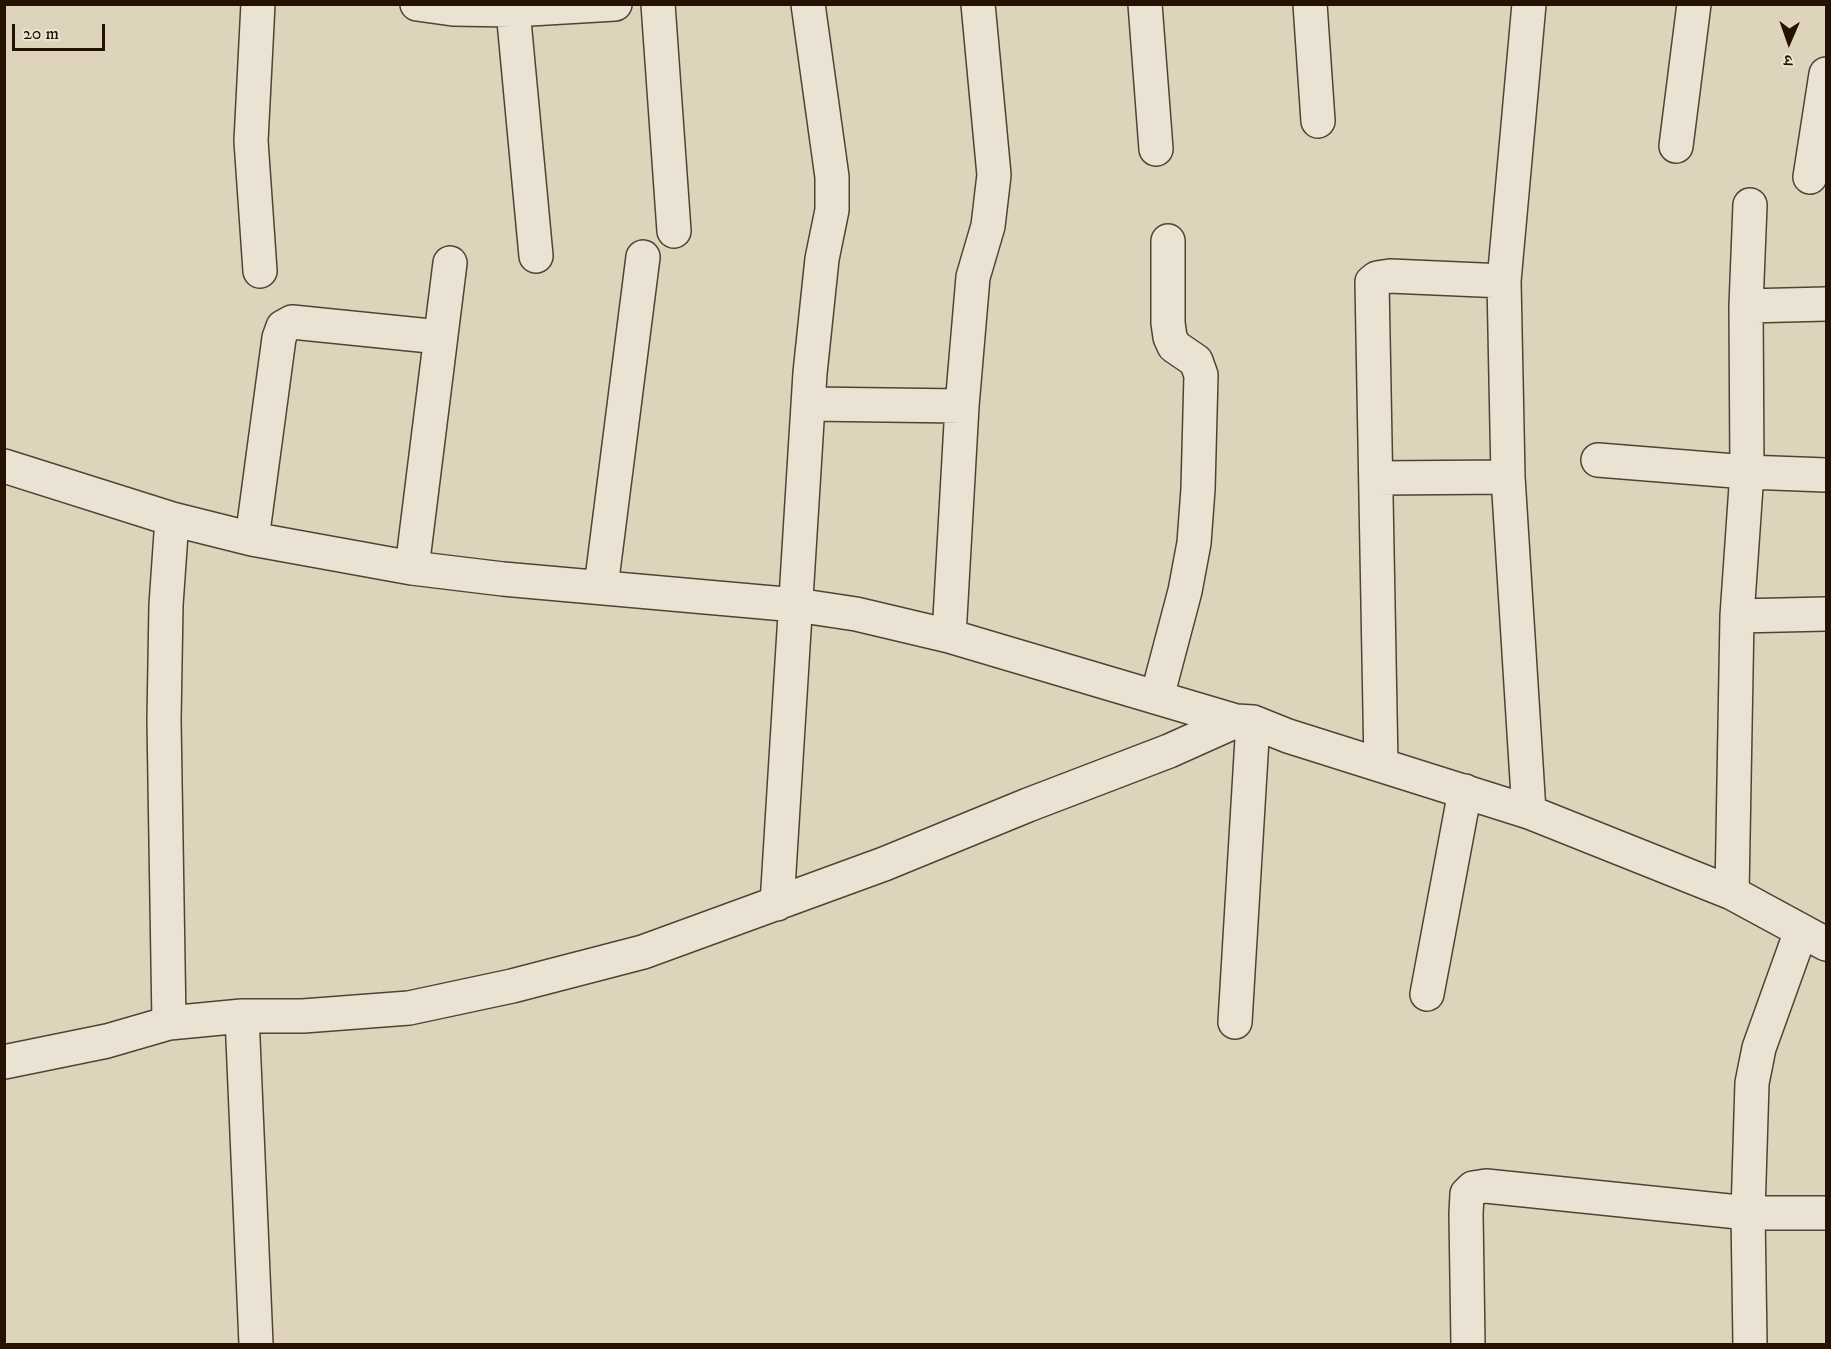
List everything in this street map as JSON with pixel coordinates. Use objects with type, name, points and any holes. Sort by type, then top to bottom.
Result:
[{"type":"street","points":[[258,4],[251,141],[260,271]]},
{"type":"street","points":[[417,4],[513,10],[615,4]]},
{"type":"street","points":[[658,4],[674,231]]},
{"type":"street","points":[[777,904],[817,295],[832,210],[832,177],[808,4]]},
{"type":"street","points":[[949,636],[962,406],[973,277],[988,226],[994,175],[978,4]]},
{"type":"street","points":[[1145,4],[1156,149]]},
{"type":"street","points":[[1310,4],[1318,121]]},
{"type":"street","points":[[1529,4],[1504,281],[1508,477],[1529,812]]},
{"type":"street","points":[[1676,146],[1694,4]]},
{"type":"street","points":[[513,10],[536,256]]},
{"type":"street","points":[[1810,177],[1827,74]]},
{"type":"street","points":[[1732,893],[1737,616],[1747,472],[1746,306],[1750,205]]},
{"type":"street","points":[[1157,697],[1185,591],[1194,543],[1201,375],[1196,361],[1174,346],[1170,338],[1168,241]]},
{"type":"street","points":[[601,587],[643,257]]},
{"type":"street","points":[[412,568],[450,263]]},
{"type":"street","points":[[1381,765],[1372,282],[1377,278],[1390,276],[1504,281]]},
{"type":"street","points":[[1746,306],[1827,304]]},
{"type":"street","points":[[252,538],[279,338],[283,327],[292,322],[440,337]]},
{"type":"street","points":[[809,404],[962,406]]},
{"type":"street","points":[[1599,460],[1747,472],[1827,475]]},
{"type":"street","points":[[4,466],[172,519],[252,538],[412,568],[503,579],[796,605],[856,614],[949,636],[1245,721],[1529,812],[1732,893],[1814,937],[1759,1048],[1754,1074],[1748,1214],[1750,1344]]},
{"type":"street","points":[[1377,478],[1508,477]]},
{"type":"street","points":[[169,1023],[164,720],[166,605],[172,519]]},
{"type":"street","points":[[1737,616],[1827,615]]},
{"type":"street","points":[[4,1062],[106,1041],[169,1023],[242,1016],[303,1016],[409,1008],[512,986],[643,952],[884,864],[1028,805],[1245,721]]},
{"type":"street","points":[[1235,1022],[1245,721]]},
{"type":"street","points":[[1427,994],[1465,791]]},
{"type":"street","points":[[242,1016],[256,1344]]},
{"type":"street","points":[[1468,1344],[1466,1214],[1467,1194],[1473,1188],[1486,1186],[1748,1214],[1827,1213]]}]
